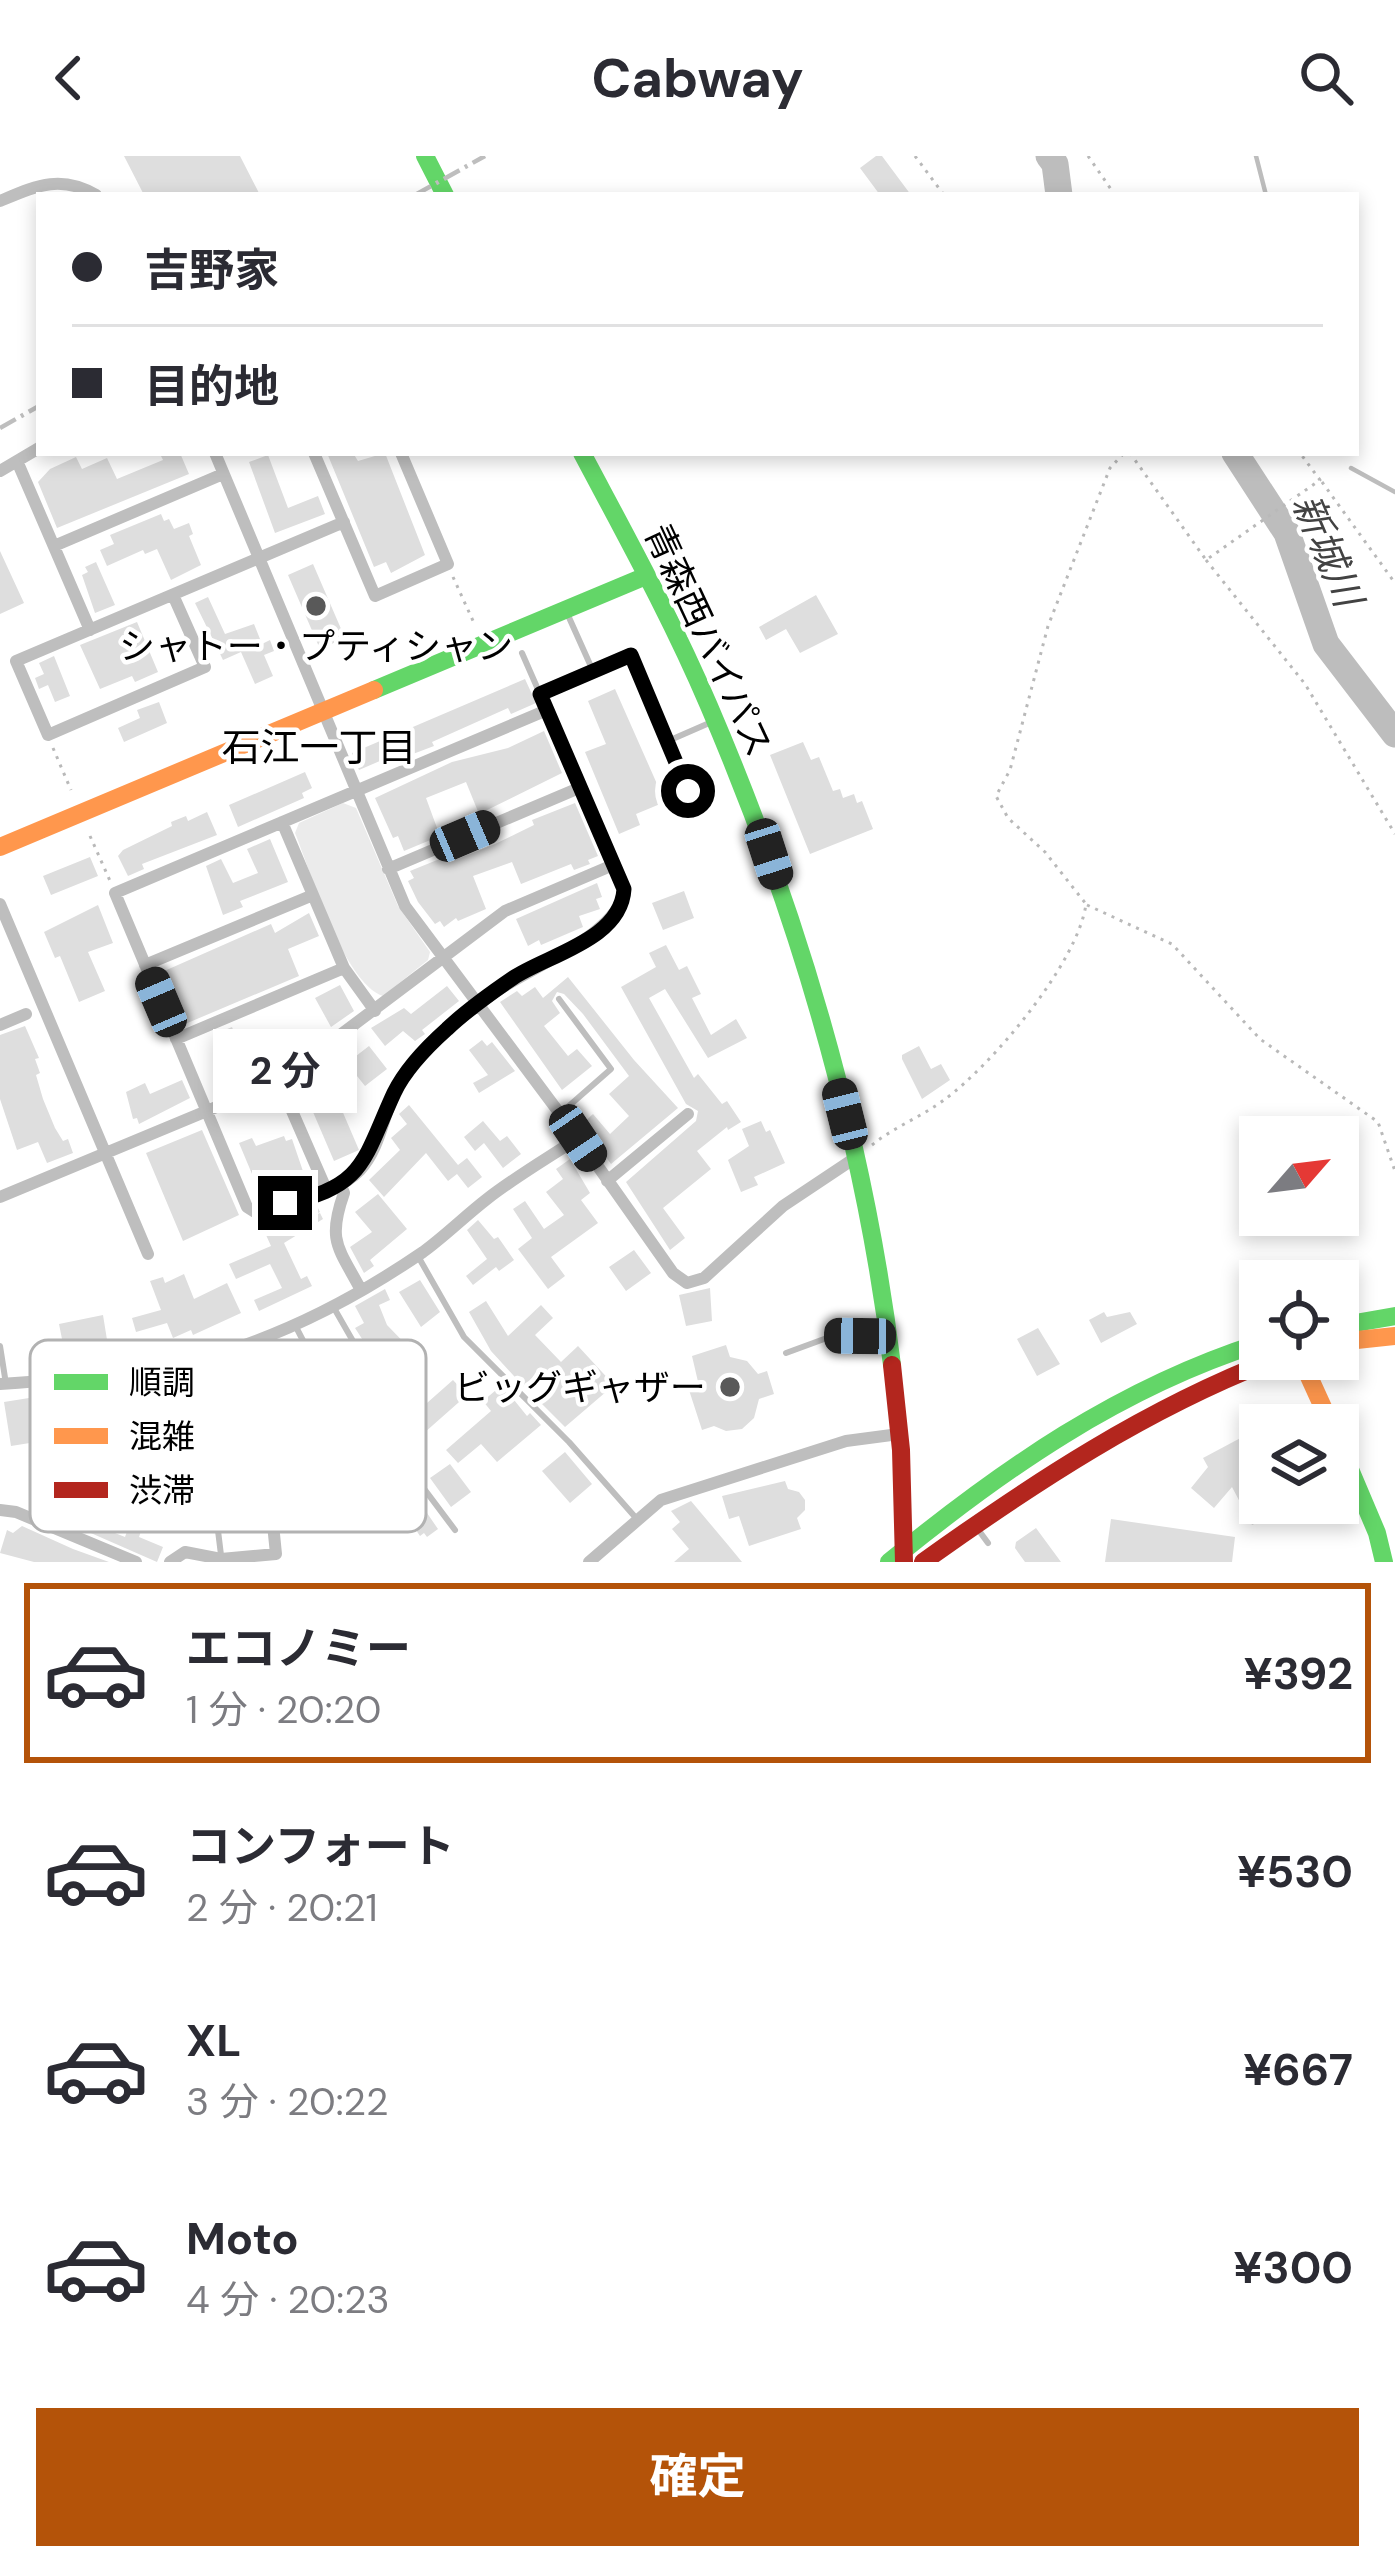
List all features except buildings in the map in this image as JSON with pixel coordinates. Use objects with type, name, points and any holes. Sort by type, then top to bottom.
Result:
[{"type":"main road","points":[[424,156],[443,192]]},
{"type":"main road","name":"青森西バイパス","points":[[584,456],[715,721],[769,854],[811,982],[856,1157],[887,1336],[900,1434],[899,1558]]},
{"type":"main road","points":[[0,847],[646,576]]},
{"type":"main road","points":[[1359,1322],[1395,1316]]},
{"type":"main road","points":[[1359,1340],[1395,1336]]},
{"type":"main road","points":[[899,1558],[1048,1444],[1115,1404],[1206,1360],[1239,1350]]},
{"type":"main road","points":[[923,1562],[1063,1462],[1132,1420],[1239,1374]]},
{"type":"main road","points":[[1359,1491],[1384,1562]]},
{"type":"street","points":[[0,201],[47,182],[81,186],[91,192]]},
{"type":"street","points":[[0,471],[36,450]]},
{"type":"street","points":[[220,456],[223,474],[405,906],[673,1273],[687,1283],[704,1278],[783,1206],[856,1157]]},
{"type":"street","points":[[315,456],[375,596],[448,564],[402,456]]},
{"type":"street","points":[[17,461],[90,630]]},
{"type":"street","points":[[54,546],[223,474]]},
{"type":"street","points":[[173,595],[205,667],[48,735],[16,662],[344,522]]},
{"type":"street","points":[[547,710],[624,889],[623,900],[595,935],[513,977],[447,1028],[395,1090],[359,1171],[326,1189],[258,1214],[247,1208],[115,892],[547,710]]},
{"type":"street","points":[[388,868],[580,788]]},
{"type":"street","points":[[282,822],[344,968],[374,1011]]},
{"type":"street","points":[[2,1191],[105,1154],[279,1081],[505,911],[613,866]]},
{"type":"street","points":[[146,965],[313,895]]},
{"type":"street","points":[[0,904],[148,1254]]},
{"type":"street","points":[[176,1039],[344,968]]},
{"type":"street","points":[[0,1025],[26,1014]]},
{"type":"street","points":[[279,1081],[326,1189]]},
{"type":"street","points":[[608,1181],[688,1114]]},
{"type":"street","points":[[256,1340],[361,1290],[417,1255],[490,1196],[578,1138]]},
{"type":"street","points":[[340,1183],[344,1193],[332,1225],[361,1290]]},
{"type":"street","points":[[589,1562],[661,1500],[846,1441],[900,1434]]},
{"type":"street","points":[[0,1510],[30,1518]]},
{"type":"street","points":[[64,1532],[136,1562]]},
{"type":"street","points":[[170,1562],[184,1552],[221,1559],[276,1554],[274,1532]]},
{"type":"lane","points":[[566,609],[593,671]]},
{"type":"lane","points":[[522,653],[547,710]]},
{"type":"lane","points":[[540,694],[631,655],[688,791]]},
{"type":"lane","points":[[668,741],[715,721]]},
{"type":"lane","points":[[559,999],[611,1069],[560,1113]]},
{"type":"lane","points":[[417,1255],[464,1336],[638,1520]]},
{"type":"lane","points":[[332,1305],[352,1340]]},
{"type":"lane","points":[[294,1324],[302,1340]]},
{"type":"lane","points":[[786,1353],[835,1335],[887,1336]]},
{"type":"lane","points":[[0,1346],[3,1384]]},
{"type":"lane","points":[[426,1492],[455,1530]]},
{"type":"lane","points":[[975,1525],[988,1543]]},
{"type":"lane","points":[[218,1532],[221,1559]]},
{"type":"path","points":[[915,156],[942,192]]},
{"type":"path","points":[[1088,156],[1113,192]]},
{"type":"path","points":[[1124,456],[1110,468],[1048,626],[1010,770],[996,796],[1007,818],[1045,852],[1086,904],[1172,944],[1260,1039],[1378,1122],[1395,1171]]},
{"type":"path","points":[[1129,456],[1305,684],[1395,834]]},
{"type":"path","points":[[1302,456],[1395,583]]},
{"type":"path","points":[[1206,560],[1318,482]]},
{"type":"path","points":[[448,564],[474,623]]},
{"type":"path","points":[[48,735],[71,790]]},
{"type":"path","points":[[90,836],[115,892]]},
{"type":"path","points":[[856,1157],[945,1099],[1016,1027],[1063,968],[1083,927],[1086,904]]},
{"type":"shaded area","points":[[343,803],[356,808],[398,906],[430,952],[428,960],[383,996],[368,987],[342,949],[295,833],[299,823]]},
{"type":"waterway","name":"新城川","points":[[1049,156],[1055,164],[1059,192]]},
{"type":"waterway","points":[[1256,156],[1265,192]]},
{"type":"waterway","name":"新城川","points":[[1237,456],[1287,533],[1326,644],[1395,734]]},
{"type":"waterway","points":[[1351,468],[1395,492]]},
{"type":"railway","points":[[420,192],[485,156]]},
{"type":"railway","points":[[0,428],[36,408]]},
{"type":"traffic: fast","points":[[425,156],[443,192]]},
{"type":"traffic: fast","points":[[584,456],[695,674],[772,866],[846,1113],[892,1365]]},
{"type":"traffic: fast","points":[[374,690],[646,576]]},
{"type":"traffic: fast","points":[[1359,1322],[1395,1316]]},
{"type":"traffic: fast","points":[[889,1562],[1064,1434],[1159,1383],[1239,1351]]},
{"type":"traffic: fast","points":[[1359,1491],[1384,1562]]},
{"type":"traffic: slow","points":[[0,847],[374,690]]},
{"type":"traffic: slow","points":[[1359,1340],[1395,1336]]},
{"type":"traffic: slow","points":[[1311,1380],[1321,1404]]},
{"type":"traffic: jam","points":[[892,1365],[901,1450],[904,1562]]},
{"type":"traffic: jam","points":[[923,1562],[1093,1449],[1239,1374]]},
{"type":"place","name":"シャトー・プティシャン","points":[[316,606]]},
{"type":"place","name":"ビッグギャザー","points":[[730,1387]]},
{"type":"district","name":"石江一丁目","points":[[319,747]]},
{"type":"route","points":[[285,1203],[305,1199],[359,1171],[379,1135],[395,1090],[447,1028],[513,977],[595,935],[623,900],[624,889],[540,694],[631,655],[688,791]]}]
